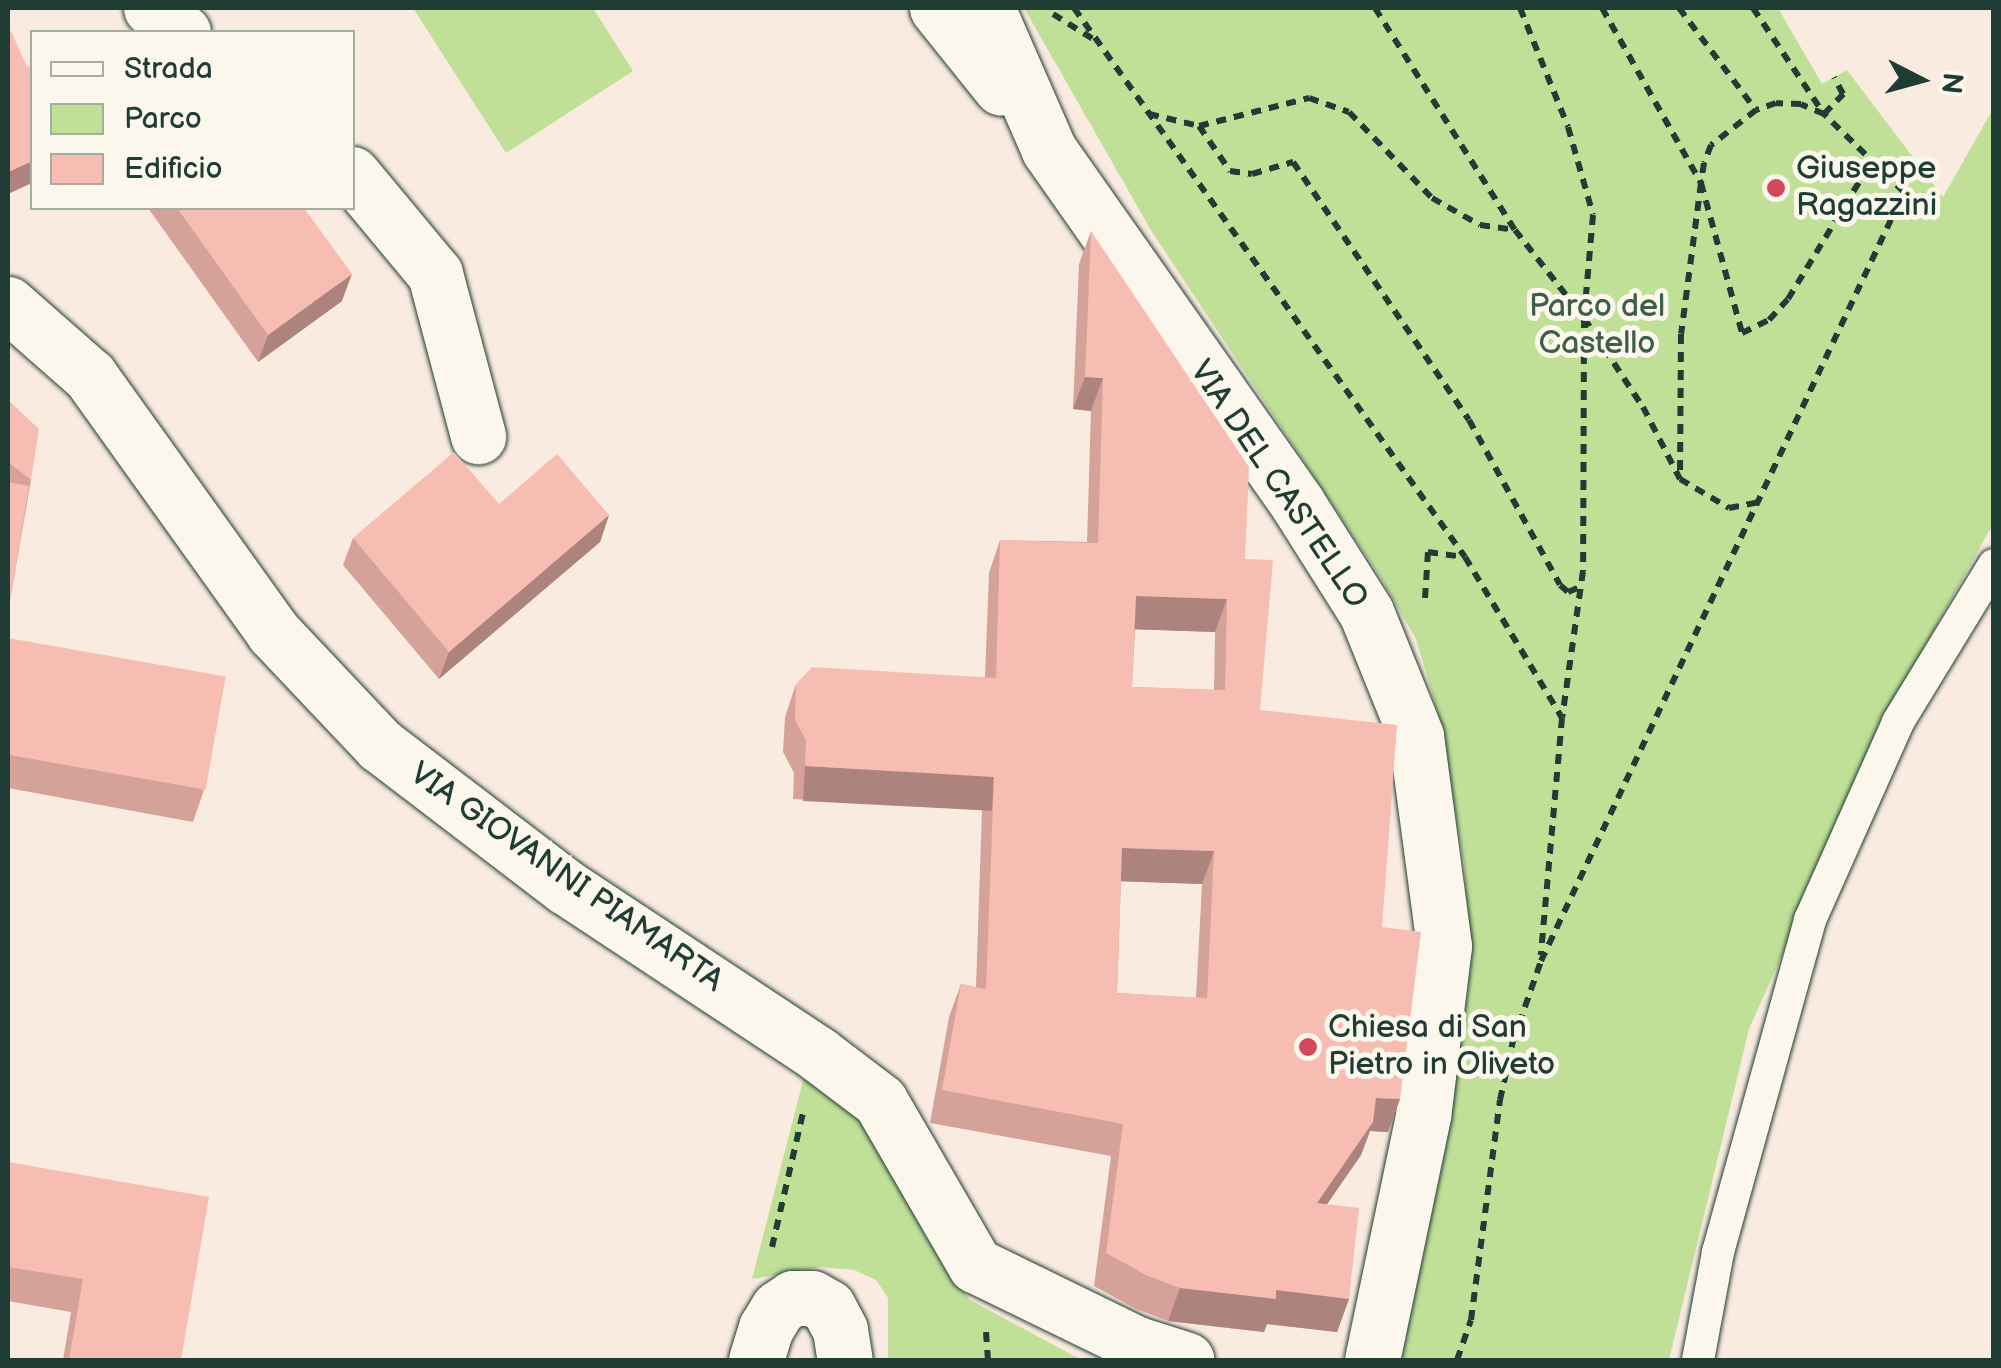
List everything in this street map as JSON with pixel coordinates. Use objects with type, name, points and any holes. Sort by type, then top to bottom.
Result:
[{"type":"street","points":[[151,8],[180,30]]},
{"type":"street","points":[[938,8],[1049,150]]},
{"type":"street","name":"VIA DEL CASTELLO","points":[[987,8],[1049,150],[1297,503],[1366,612],[1416,736],[1444,946],[1423,1116],[1372,1360]]},
{"type":"street","points":[[355,178],[435,274],[478,436]]},
{"type":"street","name":"VIA GIOVANNI PIAMARTA","points":[[8,304],[90,376],[274,632],[380,746],[566,887],[818,1054],[880,1101],[974,1266],[1137,1344],[1188,1360]]},
{"type":"street","points":[[761,1344],[778,1308],[793,1298],[812,1298],[828,1307],[840,1330],[845,1360]]},
{"type":"lane","points":[[1698,1360],[1718,1252],[1810,920],[1898,722],[1994,565]]},
{"type":"path","points":[[1044,8],[1096,40]]},
{"type":"path","points":[[1074,8],[1465,557],[1562,718]]},
{"type":"path","points":[[1375,8],[1515,230],[1584,318],[1643,407],[1680,479],[1729,508],[1760,502]]},
{"type":"path","points":[[1520,8],[1568,127],[1593,215],[1584,318],[1581,586],[1562,718],[1541,962]]},
{"type":"path","points":[[1602,8],[1702,183],[1742,333],[1769,320],[1788,298],[1872,161]]},
{"type":"path","points":[[1680,8],[1756,110]]},
{"type":"path","points":[[1455,1360],[1471,1320],[1500,1100],[1512,1040],[1541,962],[1904,192],[1824,114],[1753,8]]},
{"type":"path","points":[[1824,114],[1843,94],[1834,77]]},
{"type":"path","points":[[1149,114],[1199,126],[1309,98],[1349,112],[1432,198],[1480,225],[1515,230]]},
{"type":"path","points":[[1680,479],[1681,334],[1711,145],[1756,110],[1788,104],[1824,114]]},
{"type":"path","points":[[1199,126],[1230,170],[1252,174],[1293,162],[1469,420],[1560,585],[1575,592],[1581,586]]},
{"type":"path","points":[[761,1344],[766,1276],[818,1054]]},
{"type":"green space","points":[[413,8],[593,8],[633,71],[506,153]]},
{"type":"green space","name":"Parco del Castello","points":[[1024,8],[1778,8],[1822,84],[1847,70],[1943,197],[1993,109],[1993,524],[1899,693],[1749,1029],[1669,1360],[1402,1360],[1467,996],[1470,940],[1464,863],[1438,713],[1416,639],[1379,575],[1152,232]]},
{"type":"green space","points":[[806,1069],[863,1104],[927,1238],[970,1300],[1082,1360],[888,1360],[888,1298],[876,1280],[854,1270],[820,1267],[752,1279]]},
{"type":"building","points":[[11,31],[27,67],[30,66],[30,162],[8,172]]},
{"type":"building","points":[[178,210],[305,210],[352,274],[268,335]]},
{"type":"building","points":[[1091,231],[1249,467],[1245,559],[1273,560],[1260,710],[1397,725],[1382,927],[1421,932],[1400,1099],[1376,1098],[1373,1122],[1317,1203],[1359,1208],[1349,1299],[1276,1290],[1276,1299],[1180,1288],[1106,1253],[1123,1124],[942,1090],[961,984],[986,989],[994,777],[805,766],[806,740],[795,720],[796,684],[812,667],[996,678],[1000,540],[1098,543],[1103,378],[1085,377]],"holes":[[[1136,596],[1227,599],[1225,690],[1132,687]],[[1122,848],[1214,851],[1207,998],[1117,993]]]},
{"type":"building","points":[[8,400],[39,429],[31,480],[8,462]]},
{"type":"building","points":[[454,452],[499,504],[557,454],[609,515],[449,652],[353,538]]},
{"type":"building","points":[[8,482],[29,486],[8,612]]},
{"type":"building","points":[[8,638],[226,676],[206,790],[8,755]]},
{"type":"building","points":[[8,1162],[209,1197],[181,1360],[69,1360],[83,1279],[8,1267]]},
{"type":"place","name":"Giuseppe Ragazzini","points":[[1776,188]]},
{"type":"place","name":"Chiesa di San Pietro in Oliveto","points":[[1308,1047]]}]
